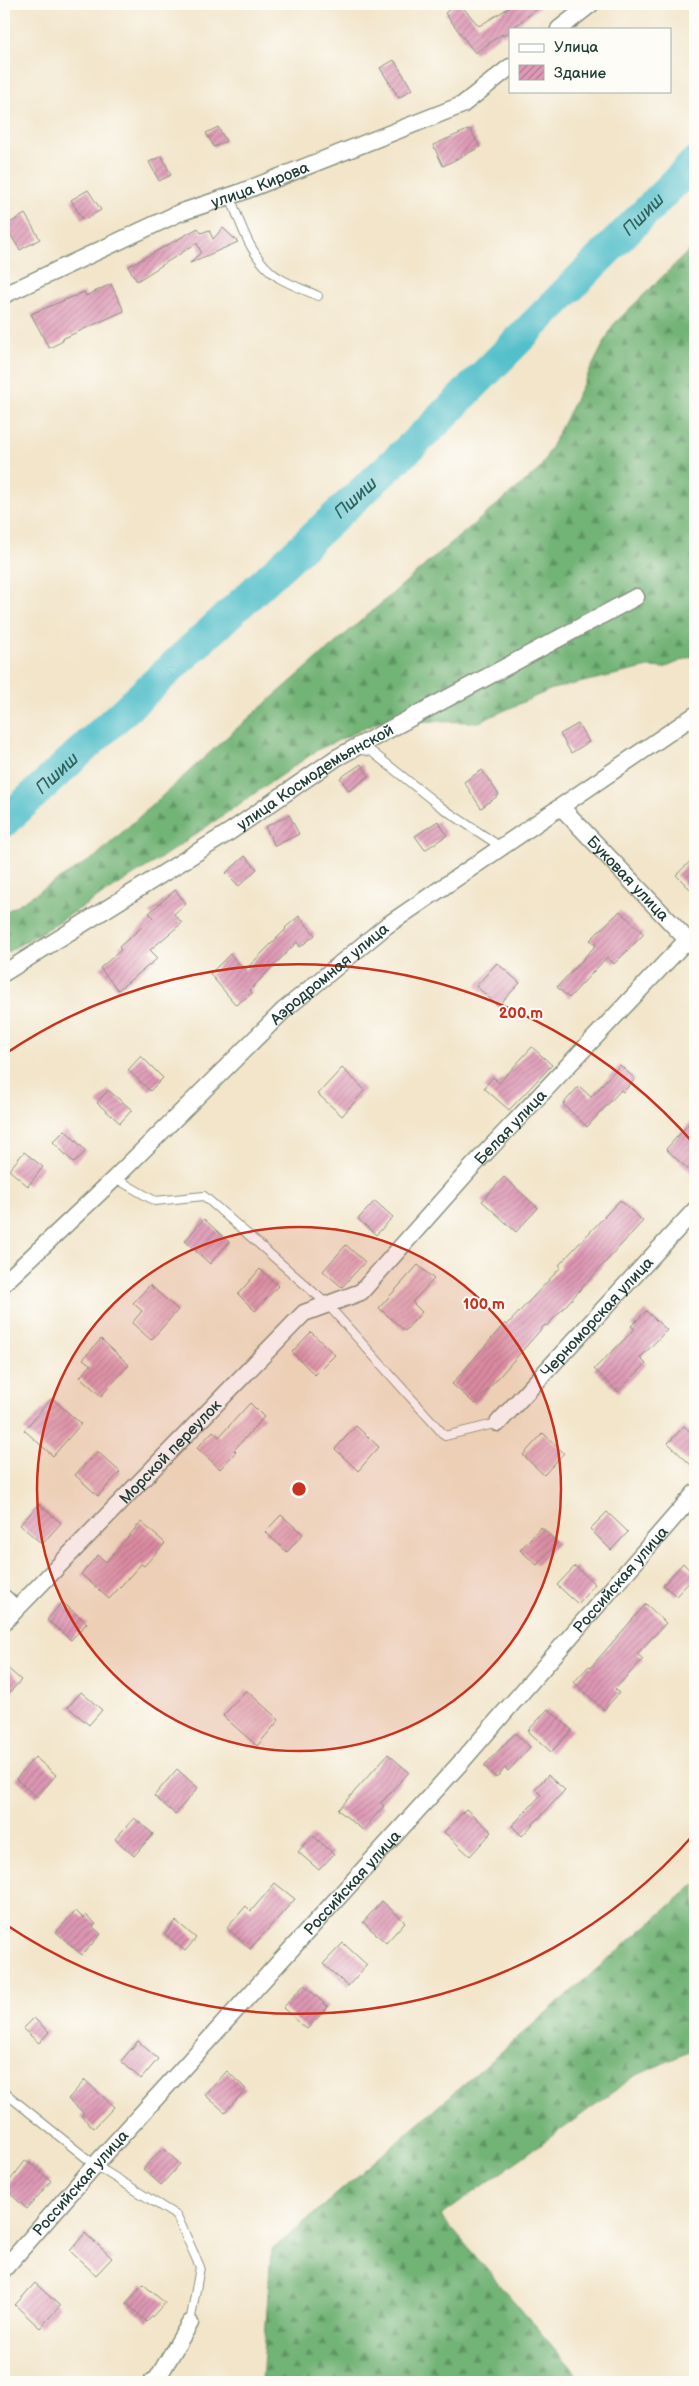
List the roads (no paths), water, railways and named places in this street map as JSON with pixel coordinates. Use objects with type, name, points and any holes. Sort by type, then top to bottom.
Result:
[{"type":"street","points":[[560,28],[591,4]]},
{"type":"street","name":"улица Кирова","points":[[4,295],[179,213],[230,196],[462,105],[509,68]]},
{"type":"street","name":"улица Космодемьянской","points":[[4,973],[231,831],[336,758],[636,597]]},
{"type":"street","name":"Аэродромная улица","points":[[4,1283],[115,1178],[284,1010],[386,926],[695,715]]},
{"type":"street","name":"Буковая улица","points":[[561,807],[691,944]]},
{"type":"street","name":"Белая улица","points":[[327,1304],[361,1292],[471,1168],[691,944]]},
{"type":"street","name":"Черноморская улица","points":[[498,1423],[695,1210]]},
{"type":"street","name":"Морской переулок","points":[[4,1622],[304,1313],[327,1304]]},
{"type":"street","name":"Российская улица","points":[[4,2269],[95,2165],[463,1760],[695,1493]]},
{"type":"street","points":[[4,1598],[16,1609]]},
{"type":"street","points":[[152,2382],[157,2379],[190,2322]]},
{"type":"lane","points":[[230,196],[245,234],[258,258],[278,277],[318,296]]},
{"type":"lane","points":[[354,749],[372,752],[441,807],[501,847]]},
{"type":"lane","points":[[115,1178],[155,1201],[204,1196],[327,1304],[444,1436],[498,1423]]},
{"type":"lane","points":[[4,2092],[95,2165],[177,2216],[200,2267],[190,2322]]},
{"type":"waterway","name":"Пшиш","points":[[4,822],[433,426],[695,162]]}]
